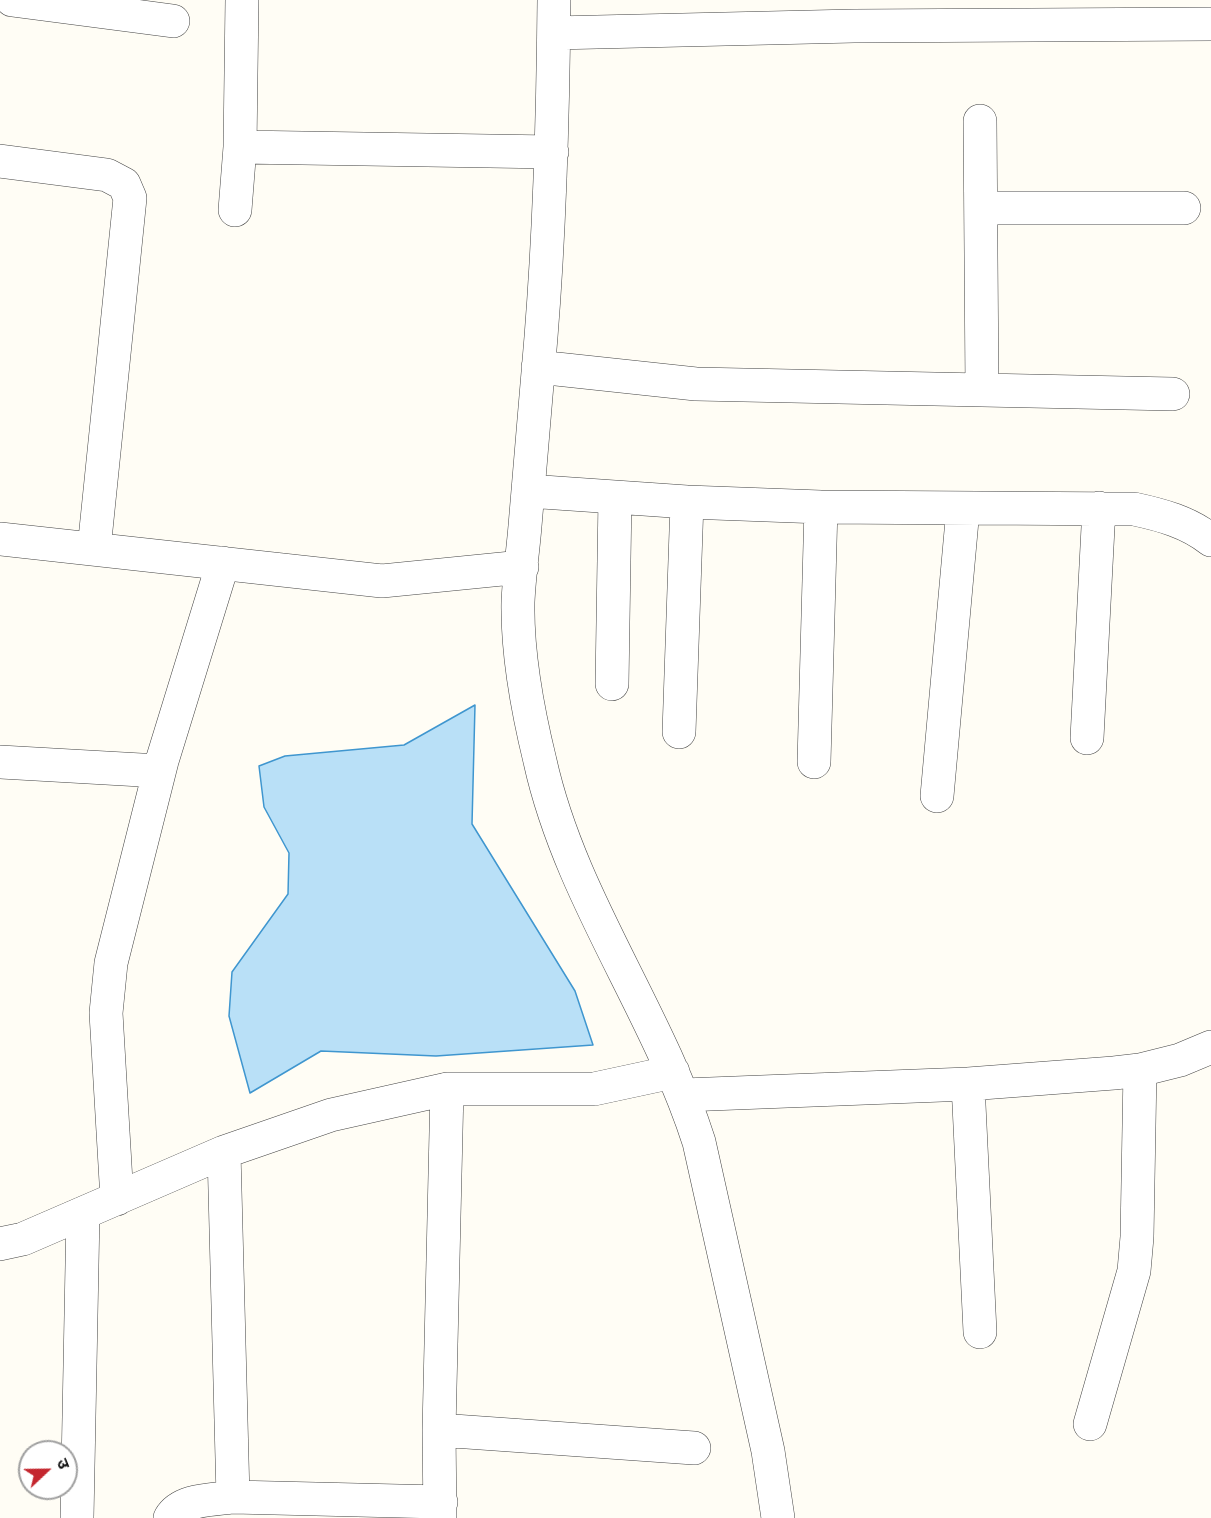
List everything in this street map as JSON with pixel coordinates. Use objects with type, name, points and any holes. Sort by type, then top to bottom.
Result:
[{"type":"street","points":[[12,0],[173,21]]},
{"type":"street","points":[[236,210],[240,147],[242,0]]},
{"type":"street","points":[[554,0],[552,152],[538,367],[518,604],[526,688],[540,763],[561,831],[599,924],[679,1083],[699,1142],[768,1451],[778,1518]]},
{"type":"street","points":[[554,33],[943,14],[1211,24]]},
{"type":"street","points":[[980,121],[982,389]]},
{"type":"street","points":[[240,147],[552,152]]},
{"type":"street","points":[[0,161],[107,175],[124,184],[130,198],[94,549]]},
{"type":"street","points":[[981,208],[1184,208]]},
{"type":"street","points":[[538,367],[696,384],[1173,394]]},
{"type":"street","points":[[528,491],[687,502],[821,507],[1134,509],[1161,514],[1199,531],[1211,540]]},
{"type":"street","points":[[612,684],[615,498]]},
{"type":"street","points":[[679,732],[687,502]]},
{"type":"street","points":[[814,762],[821,507]]},
{"type":"street","points":[[1088,738],[1099,508]]},
{"type":"street","points":[[937,796],[963,509]]},
{"type":"street","points":[[0,539],[382,580],[522,567]]},
{"type":"street","points":[[117,1199],[108,1066],[108,993],[111,963],[159,771],[223,563]]},
{"type":"street","points":[[0,762],[159,771]]},
{"type":"street","points":[[0,1244],[23,1239],[224,1152],[331,1115],[447,1089],[594,1089],[679,1083],[968,1084],[1140,1070],[1180,1060],[1211,1047]]},
{"type":"street","points":[[1090,1424],[1134,1271],[1137,1237],[1140,1070]]},
{"type":"street","points":[[968,1084],[980,1332]]},
{"type":"street","points":[[170,1518],[173,1512],[188,1504],[232,1497],[441,1510],[439,1430],[447,1089]]},
{"type":"street","points":[[224,1152],[232,1497]]},
{"type":"street","points":[[77,1518],[83,1214]]},
{"type":"street","points":[[439,1430],[694,1448]]},
{"type":"water","points":[[475,705],[472,824],[575,991],[593,1045],[436,1056],[321,1051],[250,1093],[229,1016],[232,972],[288,894],[289,853],[264,807],[259,766],[285,756],[404,745]]}]
